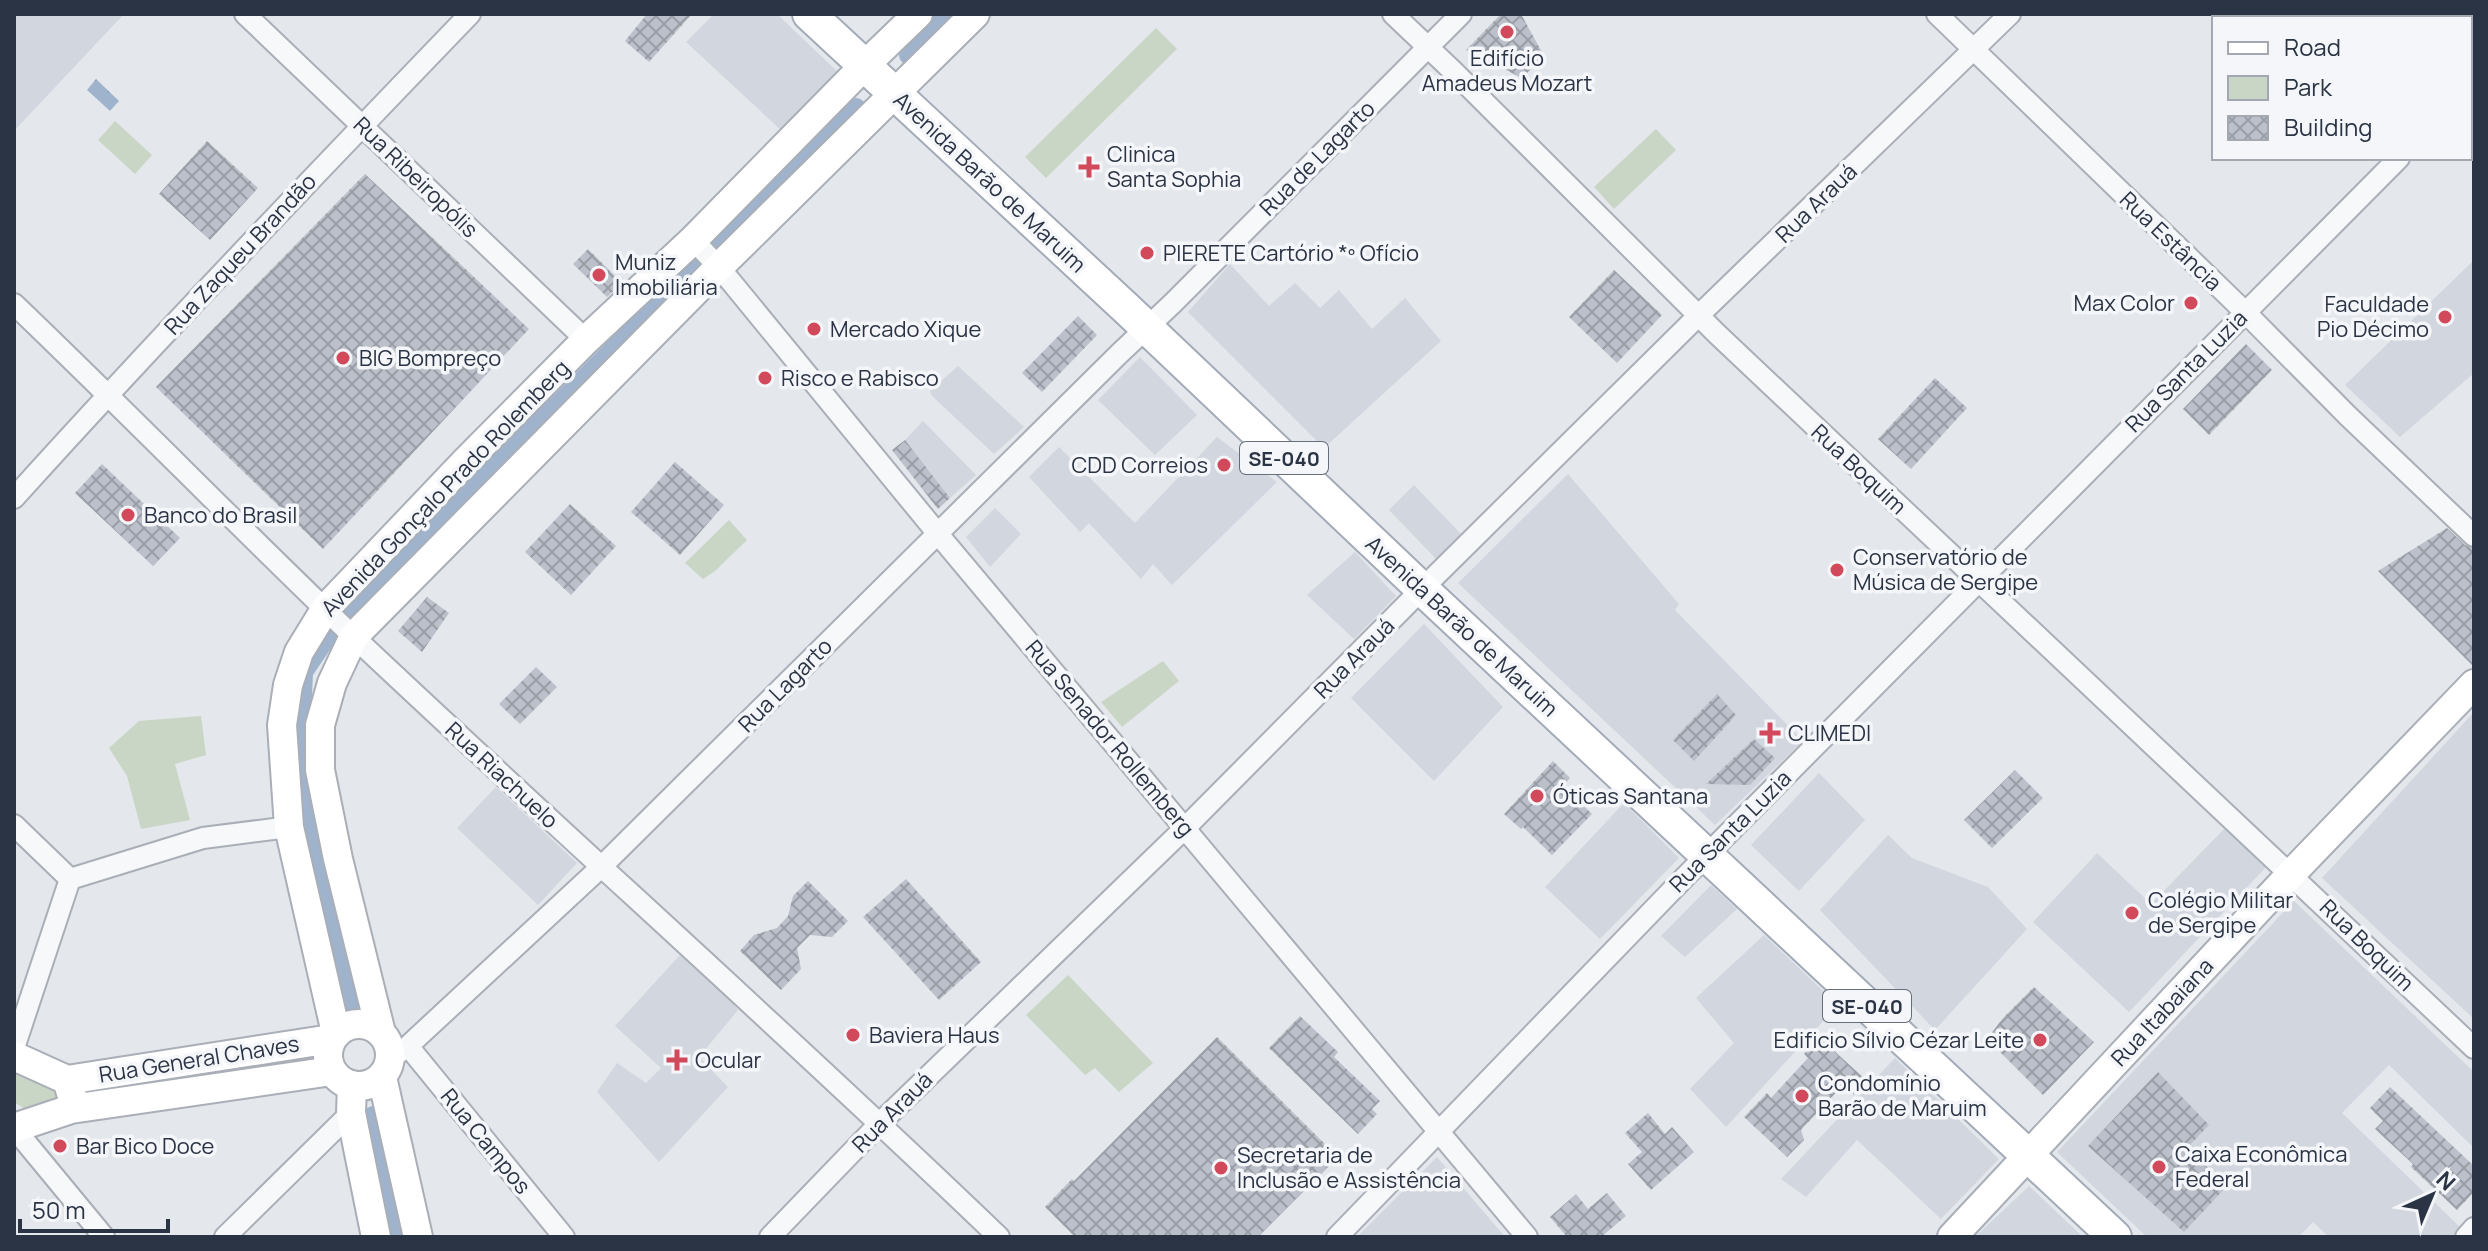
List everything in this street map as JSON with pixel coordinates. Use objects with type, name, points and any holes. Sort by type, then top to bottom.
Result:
[{"type":"main road","name":"Avenida Barão de Maruim","points":[[809,14],[898,88],[1422,589],[2115,1237]]},
{"type":"street","name":"Rua Ribeiropólis","points":[[245,14],[586,340]]},
{"type":"street","name":"Rua Zaqueu Brandão","points":[[14,498],[108,394],[470,14]]},
{"type":"street","name":"Avenida Gonçalo Prado Rolemberg","points":[[418,1237],[390,1053],[338,859],[320,770],[320,725],[332,683],[339,622],[466,461],[586,340],[707,254],[869,62],[918,14]]},
{"type":"street","name":"Avenida Gonçalo Prado Rolemberg","points":[[334,1036],[289,827],[282,725],[288,685],[299,652],[339,622],[707,254],[898,88],[975,14]]},
{"type":"street","name":"Rua Boquim","points":[[1393,14],[1698,316],[2474,1048]]},
{"type":"street","name":"Rua de Lagarto","points":[[1173,303],[1461,14]]},
{"type":"street","name":"Rua Estância","points":[[1937,14],[2474,536]]},
{"type":"street","name":"Rua Arauá","points":[[770,1237],[880,1123],[1185,828],[1698,316],[2010,14]]},
{"type":"street","name":"Rua Santa Luzia","points":[[1337,1237],[1707,855],[2397,160]]},
{"type":"street","name":"Rua Senador Rollemberg","points":[[707,254],[1527,1237]]},
{"type":"street","name":"Rua Lagarto","points":[[390,1053],[600,868],[1173,303]]},
{"type":"street","name":"Rua Riachuelo","points":[[14,304],[339,622],[999,1237]]},
{"type":"street","name":"Rua Itabaiana","points":[[1952,1237],[2291,874],[2474,684]]},
{"type":"street","points":[[14,825],[70,879]]},
{"type":"street","points":[[70,879],[203,838],[289,827]]},
{"type":"street","points":[[14,1048],[70,879]]},
{"type":"street","points":[[225,1237],[345,1090],[368,1085],[390,1053],[371,1026],[358,1023],[346,1026],[334,1036],[327,1055],[345,1090],[376,1237]]},
{"type":"street","name":"Rua General Chaves","points":[[67,1080],[334,1036]]},
{"type":"street","name":"Rua Campos","points":[[390,1053],[564,1237]]},
{"type":"street","points":[[14,1056],[67,1080],[72,1091],[71,1109]]},
{"type":"street","name":"Rua General Chaves","points":[[14,1128],[71,1109],[345,1090]]},
{"type":"street","points":[[14,1128],[104,1237]]},
{"type":"street","points":[[2466,1237],[2474,1228]]},
{"type":"shaded area","points":[[14,14],[124,14],[14,131]]},
{"type":"shaded area","points":[[714,14],[777,14],[840,74],[783,132],[686,42]]},
{"type":"shaded area","name":"Faculdade Pio Décimo","points":[[2474,260],[2474,373],[2400,437],[2345,385]]},
{"type":"shaded area","points":[[1230,264],[1269,306],[1295,283],[1320,308],[1339,290],[1372,329],[1405,298],[1441,341],[1324,448],[1188,312]]},
{"type":"shaded area","points":[[1140,357],[1197,415],[1155,455],[1098,400]]},
{"type":"shaded area","points":[[958,366],[1024,427],[994,454],[932,396],[930,391]]},
{"type":"shaded area","points":[[923,421],[976,475],[950,498],[905,440]]},
{"type":"shaded area","points":[[1217,437],[1277,482],[1172,585],[1153,564],[1141,579],[1089,523],[1080,532],[1029,477],[1059,447],[1135,523]]},
{"type":"shaded area","points":[[1568,474],[1679,604],[1675,610],[1803,741],[1715,825],[1458,583]]},
{"type":"shaded area","points":[[1414,485],[1463,536],[1439,562],[1389,510]]},
{"type":"shaded area","points":[[995,508],[1021,534],[990,567],[966,537]]},
{"type":"shaded area","points":[[1355,552],[1396,596],[1354,639],[1307,595]]},
{"type":"shaded area","points":[[1424,624],[1503,707],[1434,781],[1351,698]]},
{"type":"shaded area","points":[[2474,712],[2474,1019],[2322,878]]},
{"type":"shaded area","points":[[1819,773],[1865,820],[1799,891],[1751,845]]},
{"type":"shaded area","points":[[496,787],[577,863],[538,905],[457,828]]},
{"type":"shaded area","points":[[1624,803],[1679,858],[1600,939],[1545,887]]},
{"type":"shaded area","name":"Colégio Militar de Sergipe","points":[[2227,826],[2267,866],[2129,1012],[2033,922],[2097,853],[2151,904]]},
{"type":"shaded area","points":[[1888,835],[1912,858],[1988,887],[2027,929],[1935,1030],[1820,910]]},
{"type":"shaded area","points":[[1711,885],[1737,909],[1685,957],[1661,936]]},
{"type":"shaded area","points":[[2294,901],[2474,1072],[2474,1148],[2389,1065],[2342,1113],[2462,1229],[2455,1237],[2329,1237],[2313,1222],[2298,1237],[2147,1237],[2057,1152]]},
{"type":"shaded area","points":[[1764,935],[1838,1005],[1726,1127],[1690,1089],[1734,1043],[1696,998]]},
{"type":"shaded area","name":"Ocular","points":[[680,955],[728,997],[738,1010],[699,1057],[728,1087],[659,1162],[597,1092],[617,1063],[646,1083],[661,1068],[615,1026]]},
{"type":"shaded area","points":[[1895,1058],[1999,1159],[1941,1219],[1857,1140],[1806,1197],[1781,1179]]},
{"type":"shaded area","points":[[1437,1157],[1505,1237],[1357,1237]]},
{"type":"shaded area","points":[[2029,1186],[2083,1237],[1975,1237]]},
{"type":"green space","points":[[1156,28],[1177,49],[1046,178],[1025,157]]},
{"type":"green space","points":[[115,121],[152,155],[135,174],[98,140]]},
{"type":"green space","points":[[1656,129],[1676,150],[1614,209],[1594,187]]},
{"type":"green space","points":[[729,520],[747,540],[703,579],[685,563]]},
{"type":"green space","points":[[1163,661],[1179,681],[1122,727],[1101,702]]},
{"type":"green space","points":[[201,716],[206,755],[175,764],[190,820],[141,829],[127,776],[109,748],[139,721]]},
{"type":"green space","points":[[1068,975],[1153,1063],[1119,1092],[1095,1068],[1085,1075],[1026,1015]]},
{"type":"green space","points":[[14,1065],[53,1078],[60,1098],[31,1113],[14,1102]]},
{"type":"water","points":[[96,79],[119,101],[110,111],[87,90]]},
{"type":"building","points":[[647,14],[692,14],[649,62],[625,41]]},
{"type":"building","name":"Edifício Amadeus Mozart","points":[[1501,14],[1521,14],[1544,56],[1522,78],[1466,50]]},
{"type":"building","points":[[207,141],[258,188],[210,240],[159,194]]},
{"type":"building","name":"BIG Bompreço","points":[[365,174],[529,329],[323,549],[156,387]]},
{"type":"building","name":"Muniz Imobiliária","points":[[588,249],[622,283],[607,297],[573,264]]},
{"type":"building","points":[[1614,270],[1662,315],[1617,363],[1569,317]]},
{"type":"building","points":[[1078,316],[1097,335],[1042,392],[1022,373]]},
{"type":"building","points":[[2246,344],[2272,370],[2209,435],[2183,409]]},
{"type":"building","points":[[1935,378],[1967,408],[1911,469],[1878,439]]},
{"type":"building","points":[[905,440],[950,498],[938,509],[892,450]]},
{"type":"building","points":[[675,462],[724,505],[680,555],[631,512]]},
{"type":"building","name":"Banco do Brasil","points":[[102,464],[180,538],[153,566],[75,493]]},
{"type":"building","points":[[570,504],[616,546],[571,595],[525,552]]},
{"type":"building","points":[[2447,528],[2474,549],[2474,667],[2378,571]]},
{"type":"building","points":[[427,597],[449,613],[422,652],[398,631]]},
{"type":"building","points":[[536,667],[557,687],[520,724],[499,704]]},
{"type":"building","points":[[1717,694],[1736,715],[1694,761],[1673,740]]},
{"type":"building","points":[[1754,739],[1775,758],[1750,785],[1706,784]]},
{"type":"building","points":[[1553,761],[1570,778],[1563,786],[1592,814],[1552,855],[1523,827],[1521,829],[1504,814]]},
{"type":"building","points":[[2015,770],[2043,798],[1992,848],[1964,820]]},
{"type":"building","points":[[906,879],[981,962],[939,1000],[863,917]]},
{"type":"building","points":[[808,881],[848,921],[832,937],[810,935],[797,948],[801,969],[781,990],[740,951],[754,935],[777,928],[788,916],[793,896]]},
{"type":"building","name":"Edificio Sílvio Cézar Leite","points":[[2034,987],[2094,1042],[2043,1095],[1987,1039]]},
{"type":"building","points":[[1300,1016],[1338,1052],[1334,1057],[1380,1101],[1372,1109],[1377,1114],[1358,1134],[1269,1048]]},
{"type":"building","points":[[1217,1037],[1338,1157],[1258,1237],[1075,1237],[1045,1207]]},
{"type":"building","name":"Condomínio Barão de Maruim","points":[[1819,1037],[1867,1081],[1854,1095],[1843,1085],[1801,1130],[1804,1140],[1787,1157],[1744,1117],[1767,1093],[1771,1098],[1808,1058],[1804,1054]]},
{"type":"building","name":"Caixa Econômica Federal","points":[[2158,1072],[2209,1125],[2187,1148],[2227,1186],[2184,1232],[2088,1146]]},
{"type":"building","points":[[2390,1087],[2474,1166],[2474,1192],[2457,1210],[2375,1129],[2383,1121],[2370,1108]]},
{"type":"building","points":[[1648,1113],[1665,1134],[1672,1127],[1694,1152],[1651,1190],[1628,1164],[1642,1152],[1625,1133]]},
{"type":"building","points":[[1607,1193],[1626,1216],[1601,1237],[1567,1237],[1550,1217],[1576,1194],[1588,1209]]},
{"type":"waterway","points":[[909,55],[949,14]]},
{"type":"waterway","points":[[349,1004],[308,832],[300,739],[303,672],[328,635],[371,586],[856,108]]},
{"type":"waterway","points":[[373,1116],[396,1237]]},
{"type":"place","name":"Edifício Amadeus Mozart","points":[[1507,32]]},
{"type":"place","name":"Clinica Santa Sophia","points":[[1089,167]]},
{"type":"place","name":"PIERETE Cartório *º Ofício","points":[[1147,253]]},
{"type":"place","name":"Muniz Imobiliária","points":[[599,275]]},
{"type":"place","name":"Max Color","points":[[2191,303]]},
{"type":"place","name":"Faculdade Pio Décimo","points":[[2445,317]]},
{"type":"place","name":"Mercado Xique","points":[[814,329]]},
{"type":"place","name":"BIG Bompreço","points":[[343,358]]},
{"type":"place","name":"Risco e Rabisco","points":[[765,378]]},
{"type":"place","name":"CDD Correios","points":[[1224,465]]},
{"type":"place","name":"Banco do Brasil","points":[[128,515]]},
{"type":"place","name":"Conservatório de Música de Sergipe","points":[[1837,570]]},
{"type":"place","name":"CLIMEDI","points":[[1770,733]]},
{"type":"place","name":"Óticas Santana","points":[[1537,796]]},
{"type":"place","name":"Colégio Militar de Sergipe","points":[[2132,913]]},
{"type":"place","name":"Baviera Haus","points":[[853,1035]]},
{"type":"place","name":"Edificio Sílvio Cézar Leite","points":[[2040,1040]]},
{"type":"place","name":"Ocular","points":[[677,1060]]},
{"type":"place","name":"Condomínio Barão de Maruim","points":[[1802,1096]]},
{"type":"place","name":"Bar Bico Doce","points":[[60,1146]]},
{"type":"place","name":"Caixa Econômica Federal","points":[[2159,1167]]},
{"type":"place","name":"Secretaria de Inclusão e Assistência","points":[[1221,1168]]}]
